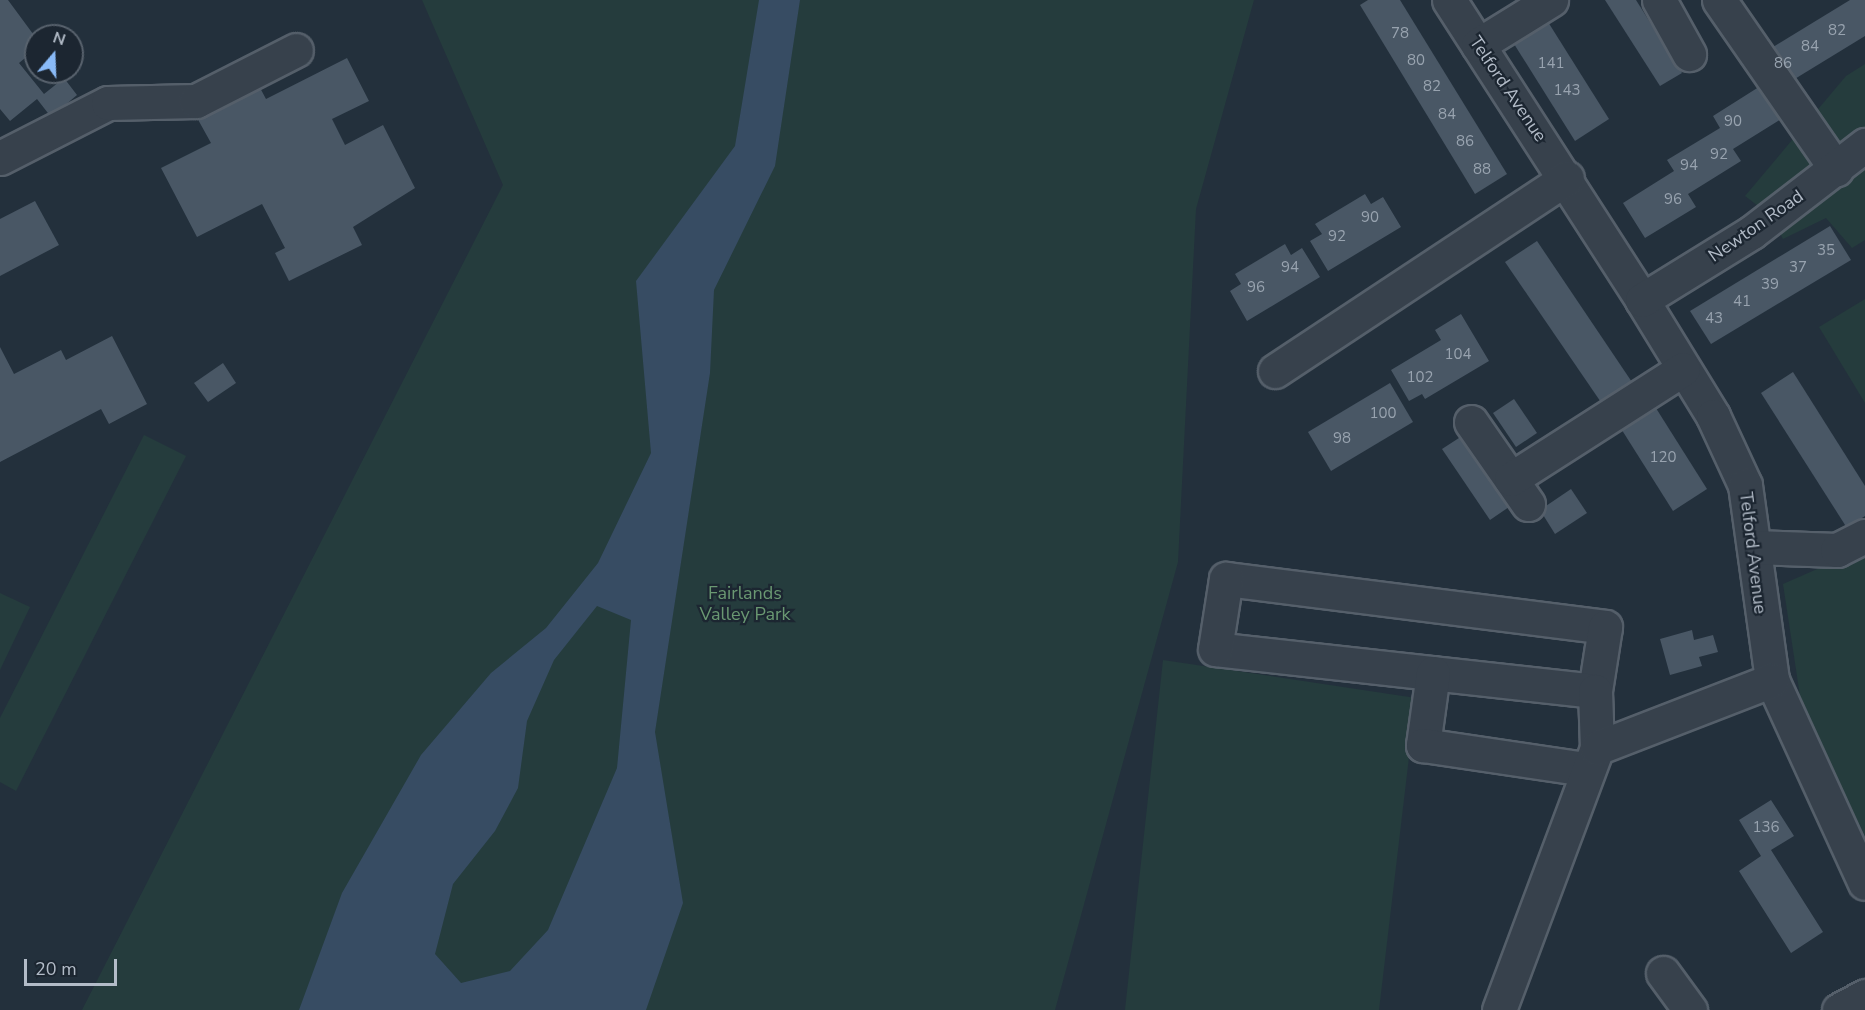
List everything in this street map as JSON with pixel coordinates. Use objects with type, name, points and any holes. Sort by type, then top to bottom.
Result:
[{"type":"street","name":"Telford Avenue","points":[[1449,0],[1567,178],[1642,300],[1683,369],[1745,485],[1772,680],[1865,883]]},
{"type":"street","points":[[1478,45],[1551,0]]},
{"type":"street","points":[[1659,0],[1689,54]]},
{"type":"street","points":[[1719,0],[1836,169]]},
{"type":"street","points":[[0,158],[108,103],[196,101],[296,50]]},
{"type":"street","name":"Newton Road","points":[[1642,300],[1752,232],[1865,145]]},
{"type":"street","points":[[1275,371],[1567,178]]},
{"type":"street","points":[[1471,422],[1520,491],[1683,369]]},
{"type":"street","points":[[1754,547],[1837,550],[1865,536]]},
{"type":"street","points":[[1499,1010],[1591,758],[1595,691],[1605,627],[1226,579],[1215,648],[1595,691]]},
{"type":"street","points":[[1434,673],[1423,745],[1591,758],[1772,680]]},
{"type":"street","points":[[1664,973],[1690,1010]]},
{"type":"street","points":[[1839,1010],[1865,996]]},
{"type":"green space","name":"Fairlands Valley Park","points":[[422,0],[1254,0],[1196,209],[1178,562],[1055,1010],[82,1010],[503,185]]},
{"type":"green space","points":[[1865,64],[1865,128],[1762,209],[1745,196],[1846,76]]},
{"type":"green space","points":[[1865,160],[1865,240],[1852,248],[1826,218],[1783,239],[1776,225]]},
{"type":"green space","points":[[1865,299],[1865,403],[1819,327]]},
{"type":"green space","points":[[144,435],[186,456],[16,791],[0,782],[0,718]]},
{"type":"green space","points":[[1865,548],[1865,836],[1802,709],[1783,584]]},
{"type":"green space","points":[[0,593],[30,607],[0,670]]},
{"type":"green space","points":[[1163,660],[1416,698],[1379,1010],[1125,1010]]},
{"type":"water","points":[[759,0],[800,0],[775,166],[714,290],[710,373],[655,732],[683,903],[646,1010],[299,1010],[342,893],[421,755],[491,673],[546,628],[598,563],[651,453],[636,281],[735,146]],"holes":[[[597,606],[631,620],[617,768],[548,930],[510,971],[461,983],[435,954],[453,884],[495,831],[518,788],[527,721],[554,660]]]},
{"type":"building","points":[[0,0],[8,0],[26,24],[24,59],[19,63],[24,69],[24,84],[36,84],[44,94],[56,84],[69,84],[77,95],[51,117],[37,99],[10,121],[0,109]]},
{"type":"building","points":[[1368,0],[1400,0],[1507,174],[1475,194],[1360,5]]},
{"type":"building","points":[[1605,0],[1636,0],[1682,73],[1660,86]]},
{"type":"building","points":[[1850,0],[1865,0],[1865,36],[1780,88],[1760,55]]},
{"type":"building","points":[[1543,14],[1609,119],[1575,141],[1509,36]]},
{"type":"building","points":[[347,58],[369,101],[332,119],[345,145],[383,125],[415,188],[353,227],[362,245],[289,281],[275,253],[285,248],[262,204],[197,237],[161,168],[211,143],[196,116],[258,84],[266,99]]},
{"type":"building","points":[[1762,85],[1783,118],[1733,149],[1741,161],[1688,194],[1696,207],[1645,238],[1623,203],[1674,171],[1667,160],[1720,128],[1713,116]]},
{"type":"building","points":[[1365,194],[1371,204],[1383,197],[1401,227],[1328,271],[1310,241],[1322,234],[1315,224]]},
{"type":"building","points":[[35,201],[59,245],[0,276],[0,219]]},
{"type":"building","points":[[1830,226],[1851,260],[1711,344],[1690,311]]},
{"type":"building","points":[[1537,241],[1640,394],[1609,414],[1505,262]]},
{"type":"building","points":[[1285,244],[1291,255],[1302,248],[1320,277],[1247,321],[1230,291],[1241,284],[1235,274]]},
{"type":"building","points":[[1461,314],[1489,361],[1425,399],[1422,394],[1409,401],[1391,370],[1441,340],[1435,330]]},
{"type":"building","points":[[112,336],[147,404],[109,424],[101,409],[0,462],[0,347],[14,374],[61,350],[66,360]]},
{"type":"building","points":[[223,363],[236,383],[208,402],[194,383]]},
{"type":"building","points":[[1793,372],[1865,486],[1865,516],[1847,528],[1761,393]]},
{"type":"building","points":[[1390,383],[1413,422],[1331,471],[1308,432]]},
{"type":"building","points":[[1514,399],[1537,433],[1516,447],[1493,413]]},
{"type":"building","points":[[1654,405],[1707,489],[1673,511],[1620,427]]},
{"type":"building","points":[[1462,436],[1509,507],[1490,520],[1442,449]]},
{"type":"building","points":[[1571,489],[1587,513],[1555,534],[1540,510]]},
{"type":"building","points":[[1692,630],[1694,640],[1713,635],[1718,652],[1699,657],[1702,666],[1670,675],[1660,639]]},
{"type":"building","points":[[1771,800],[1794,836],[1771,850],[1823,932],[1791,953],[1739,871],[1761,856],[1739,820]]}]
